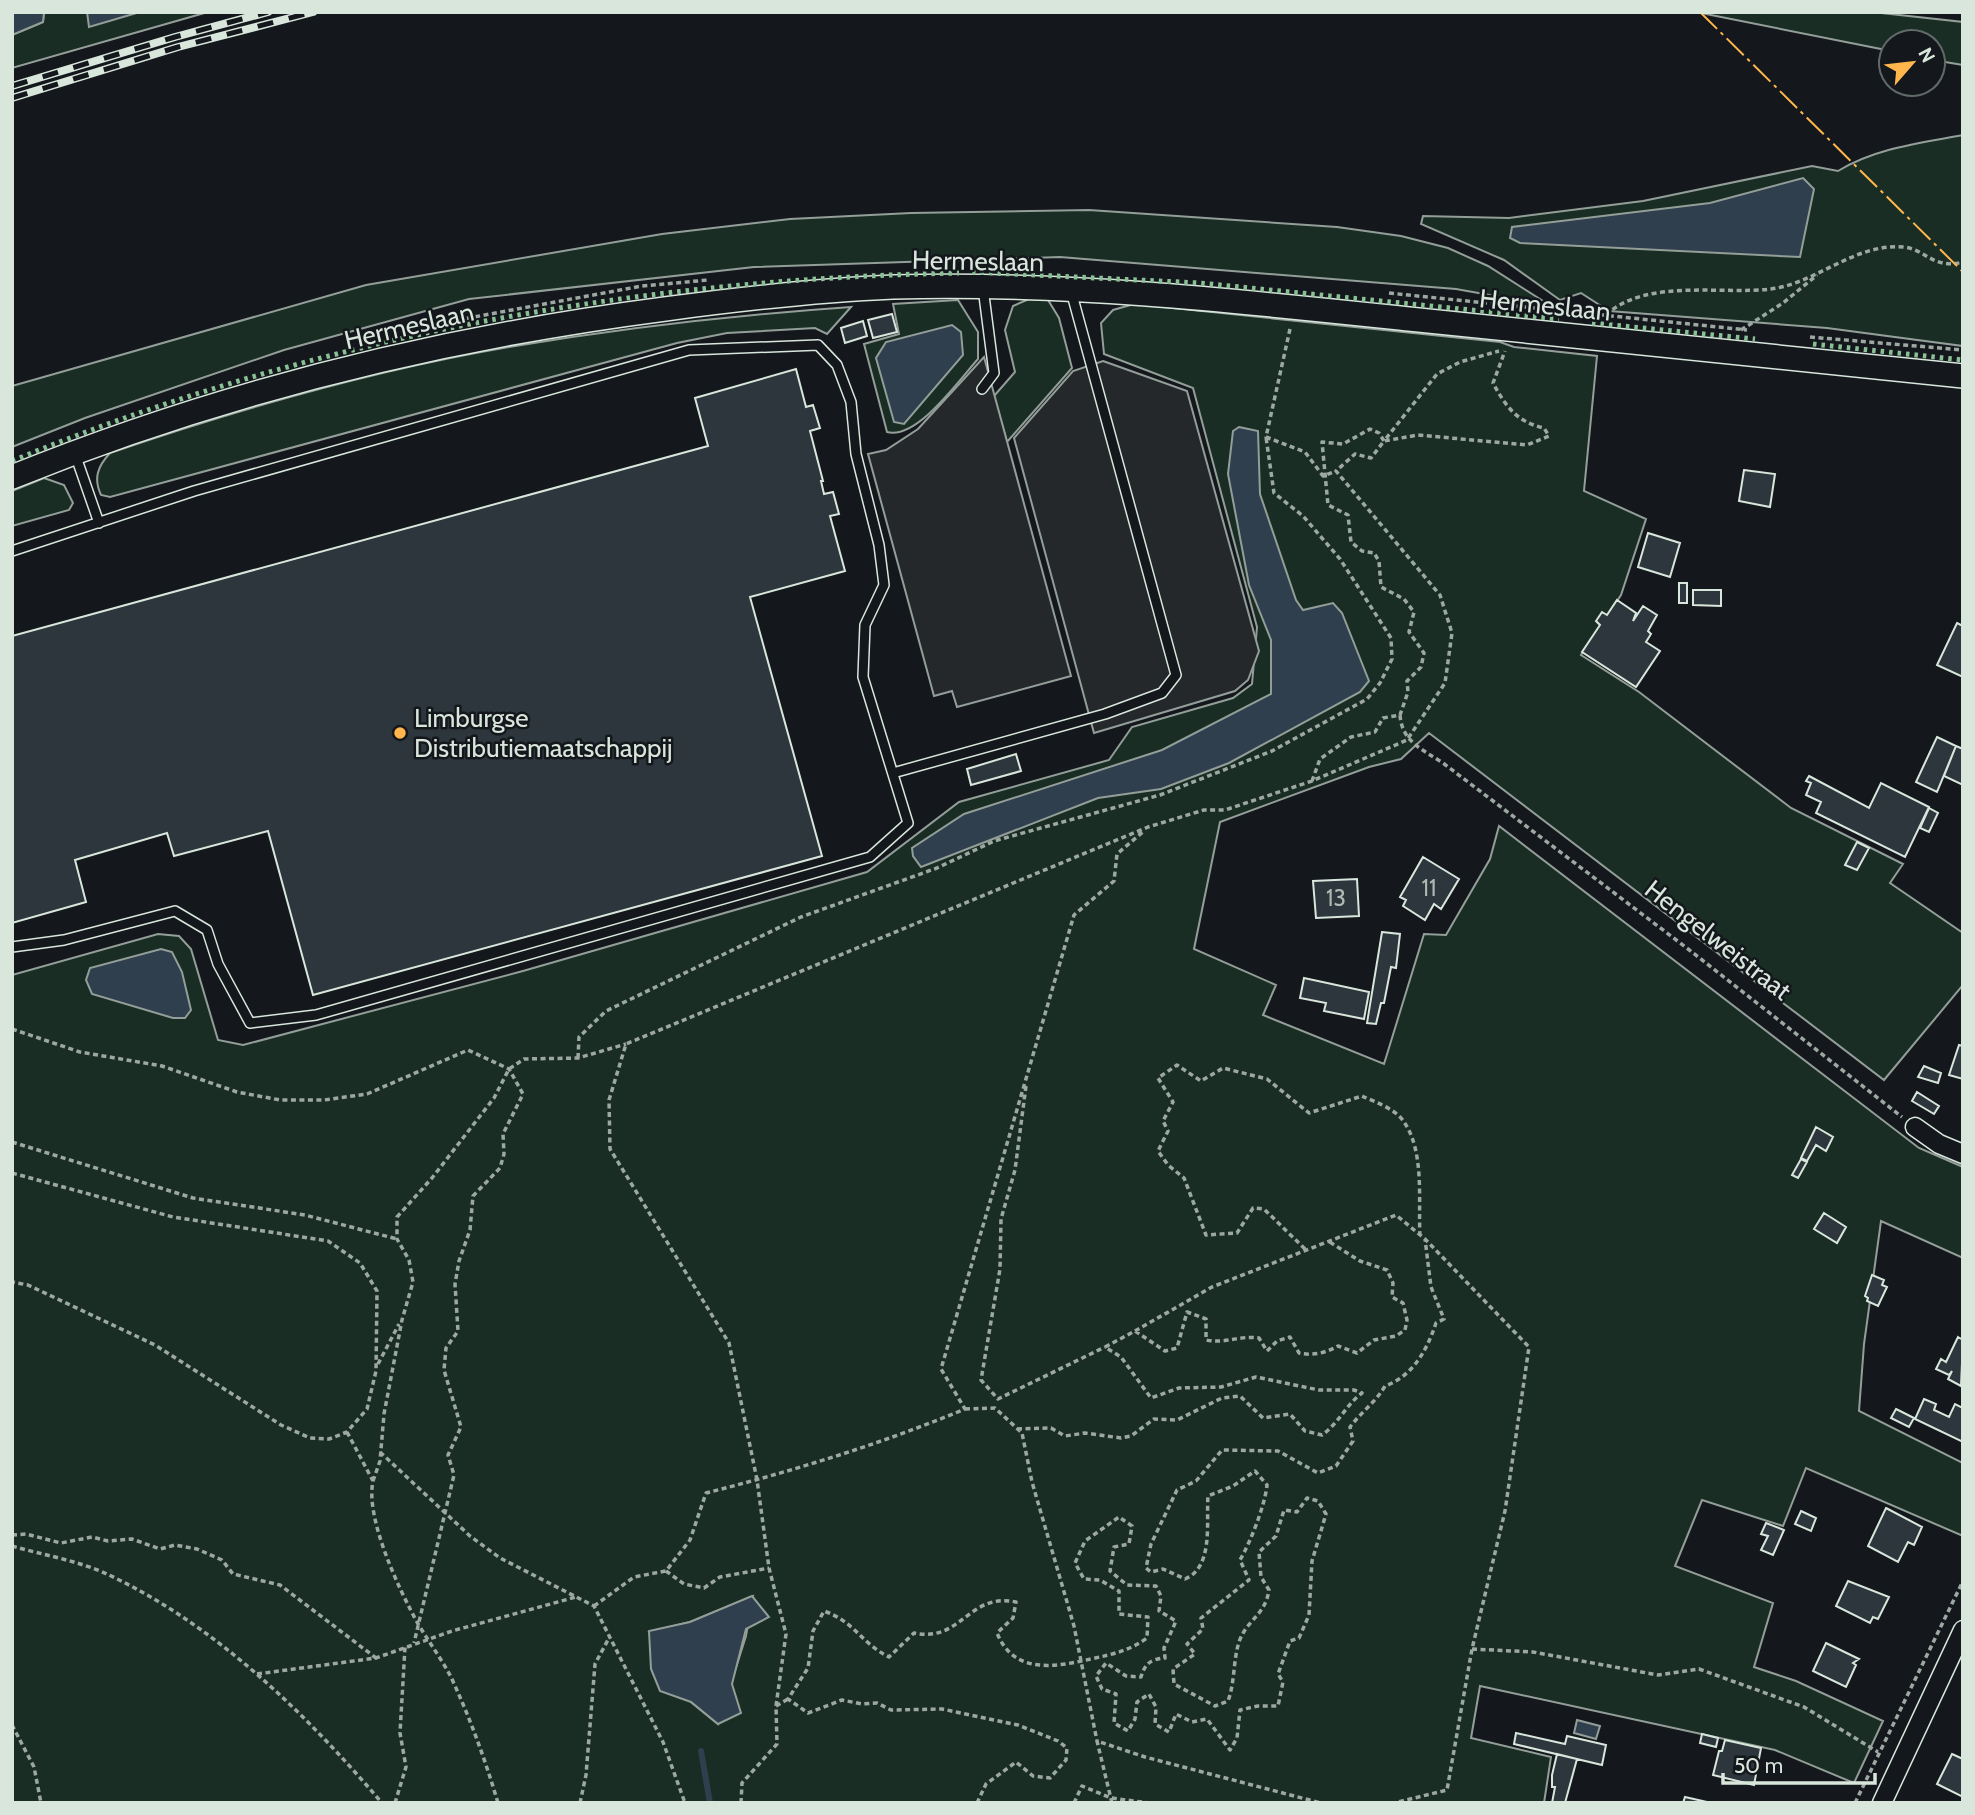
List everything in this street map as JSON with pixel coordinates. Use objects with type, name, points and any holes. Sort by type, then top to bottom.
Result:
[{"type":"street","name":"Hermeslaan","points":[[12,478],[75,452],[206,407],[414,350],[466,339],[745,298],[892,287],[1188,296],[1963,376]]},
{"type":"street","points":[[1915,1127],[1939,1144],[1963,1154]]},
{"type":"street","points":[[1882,1803],[1963,1630]]},
{"type":"lane","points":[[982,389],[994,373],[983,288]]},
{"type":"lane","points":[[893,773],[1105,714],[1162,693],[1176,676],[1071,291]]},
{"type":"lane","points":[[12,551],[194,491],[689,350],[818,345],[837,365],[851,402],[856,454],[879,545],[884,585],[865,625],[863,677],[908,823],[870,857],[316,1015],[250,1023],[218,964],[206,930],[175,911],[64,940],[12,947]]},
{"type":"lane","points":[[75,452],[99,523]]},
{"type":"path","points":[[1606,315],[1619,303],[1686,289],[1772,289],[1819,274],[1876,250],[1905,247],[1940,263],[1950,265],[1963,262]]},
{"type":"path","points":[[1741,330],[1783,303],[1819,274]]},
{"type":"path","points":[[422,327],[642,286],[721,279]]},
{"type":"path","points":[[1380,292],[1757,331]]},
{"type":"path","points":[[578,1058],[579,1037],[606,1011],[801,916],[937,868],[995,841],[1160,795],[1272,751],[1367,699],[1392,659],[1391,638],[1340,558],[1303,516],[1274,494],[1266,438],[1295,307]]},
{"type":"path","points":[[1808,337],[1963,350]]},
{"type":"path","points":[[1323,476],[1336,471],[1355,454],[1371,458],[1384,441],[1437,374],[1460,362],[1505,350],[1493,383],[1504,404],[1524,424],[1544,428],[1549,436],[1527,444],[1418,435],[1384,441]]},
{"type":"path","points":[[1384,441],[1379,433],[1370,429],[1343,444],[1322,442],[1323,476],[1328,505],[1348,515],[1351,542],[1362,551],[1374,554],[1380,561],[1381,587],[1404,599],[1414,612],[1409,632],[1424,653],[1421,667],[1406,681],[1408,692],[1400,715],[1401,729],[1407,740]]},
{"type":"path","points":[[1266,438],[1305,452],[1323,476]]},
{"type":"path","points":[[498,1803],[482,1747],[449,1675],[417,1622],[392,1566],[370,1496],[402,1320],[413,1282],[409,1260],[397,1239],[397,1217],[432,1178],[494,1098],[509,1069],[524,1059],[578,1058],[626,1044],[1148,827],[1204,810],[1225,810],[1312,781],[1407,740],[1445,683],[1452,633],[1440,595],[1336,471]]},
{"type":"path","points":[[1312,781],[1320,759],[1351,737],[1375,733],[1383,718],[1400,715]]},
{"type":"path","name":"Hengelweistraat","points":[[1407,740],[1443,763],[1692,951],[1915,1127]]},
{"type":"path","points":[[964,1409],[941,1368],[1074,915],[1114,881],[1117,854],[1148,827]]},
{"type":"path","points":[[12,1029],[80,1052],[162,1066],[237,1092],[280,1100],[324,1100],[367,1094],[467,1050],[509,1069],[523,1094],[503,1134],[500,1168],[473,1196],[470,1230],[459,1261],[455,1284],[458,1331],[446,1348],[444,1370],[461,1427],[448,1455],[454,1475],[414,1643]]},
{"type":"path","points":[[626,1044],[609,1100],[610,1149],[729,1343],[757,1480],[769,1568],[786,1634],[776,1706],[777,1744],[742,1783],[741,1803]]},
{"type":"path","points":[[776,1706],[788,1699],[808,1668],[813,1631],[824,1611],[842,1617],[869,1647],[889,1657],[914,1633],[932,1636],[948,1631],[988,1602],[1001,1599],[1016,1602],[1013,1618],[997,1633],[1003,1647],[1010,1654],[1040,1667],[1130,1651],[1146,1638],[1149,1617],[1119,1614],[1119,1591],[1100,1580],[1084,1579],[1074,1563],[1085,1541],[1119,1517],[1132,1526],[1129,1544],[1114,1547],[1110,1571],[1127,1585],[1156,1586],[1161,1596],[1159,1611],[1176,1621],[1164,1648],[1164,1658],[1154,1658],[1144,1667],[1141,1678],[1126,1676],[1106,1663],[1096,1676],[1102,1689],[1116,1694],[1114,1723],[1128,1731],[1135,1719],[1137,1702],[1149,1694],[1156,1707],[1155,1724],[1169,1732],[1176,1714],[1192,1722],[1208,1719],[1230,1750],[1237,1738],[1240,1710],[1278,1706],[1283,1682],[1278,1674],[1283,1654],[1290,1641],[1299,1638],[1309,1615],[1312,1561],[1326,1514],[1318,1501],[1307,1498],[1297,1512],[1284,1510],[1276,1536],[1259,1552],[1261,1577],[1269,1590],[1267,1605],[1239,1642],[1232,1670],[1233,1688],[1228,1701],[1215,1706],[1174,1684],[1172,1669],[1195,1654],[1187,1644],[1203,1629],[1201,1618],[1249,1580],[1240,1560],[1254,1533],[1259,1510],[1265,1504],[1268,1485],[1255,1471],[1233,1486],[1208,1496],[1206,1556],[1190,1577],[1185,1579],[1163,1569],[1151,1572],[1146,1568],[1151,1544],[1177,1490],[1196,1481],[1222,1450],[1278,1451],[1318,1473],[1336,1466],[1353,1441],[1350,1427],[1362,1411],[1378,1399],[1385,1385],[1401,1380],[1412,1370],[1416,1359],[1431,1344],[1436,1323],[1444,1319],[1431,1287],[1422,1238],[1416,1153],[1404,1121],[1381,1104],[1362,1096],[1309,1113],[1267,1079],[1223,1068],[1201,1080],[1177,1065],[1158,1078],[1173,1102],[1163,1121],[1168,1131],[1158,1150],[1168,1165],[1184,1178],[1206,1235],[1237,1233],[1253,1208],[1264,1209],[1305,1250]]},
{"type":"path","points":[[998,1399],[981,1380],[1000,1269],[1001,1219],[1015,1170],[1028,1073]]},
{"type":"path","points":[[12,1142],[193,1198],[305,1214],[397,1239]]},
{"type":"path","points":[[12,1172],[173,1217],[328,1241],[360,1263],[377,1291],[377,1366],[367,1409],[347,1432],[329,1439],[310,1438],[281,1425],[155,1345],[28,1285],[12,1282]]},
{"type":"path","points":[[995,1408],[998,1399],[1105,1348],[1212,1287],[1396,1215],[1422,1238],[1529,1347],[1505,1511],[1472,1649],[1447,1790],[1394,1803]]},
{"type":"path","points":[[1135,1331],[1165,1351],[1177,1348],[1187,1312],[1206,1319],[1206,1340],[1223,1343],[1244,1336],[1259,1338],[1267,1351],[1277,1341],[1290,1337],[1299,1353],[1307,1355],[1328,1352],[1338,1346],[1357,1353],[1374,1340],[1396,1336],[1405,1330],[1407,1320],[1403,1303],[1392,1297],[1393,1283],[1387,1270],[1360,1261],[1328,1241]]},
{"type":"path","points":[[377,1366],[402,1320]]},
{"type":"path","points":[[1017,1429],[1051,1428],[1065,1436],[1085,1433],[1121,1438],[1131,1436],[1154,1419],[1177,1420],[1222,1398],[1240,1396],[1263,1418],[1290,1414],[1305,1431],[1322,1435],[1339,1423],[1352,1401],[1362,1393],[1354,1390],[1319,1390],[1256,1377],[1221,1387],[1179,1388],[1151,1398],[1121,1357],[1105,1348]]},
{"type":"path","points":[[594,1606],[634,1577],[666,1571],[690,1540],[706,1493],[757,1480],[915,1430],[964,1409],[995,1408],[1021,1433],[1082,1661],[1097,1741],[1112,1800]]},
{"type":"path","points":[[347,1432],[373,1481]]},
{"type":"path","points":[[380,1452],[446,1514],[500,1558],[594,1606],[663,1742],[685,1803]]},
{"type":"path","points":[[12,1535],[26,1534],[61,1543],[92,1537],[107,1542],[132,1539],[160,1549],[176,1545],[197,1549],[222,1560],[233,1574],[280,1585],[376,1658]]},
{"type":"path","points":[[12,1546],[106,1574],[146,1594],[257,1674],[351,1767],[382,1803]]},
{"type":"path","points":[[666,1571],[684,1584],[704,1588],[720,1577],[769,1568]]},
{"type":"path","points":[[1856,1803],[1878,1752],[1963,1581]]},
{"type":"path","points":[[257,1674],[376,1658],[414,1643],[429,1641],[452,1630],[576,1597]]},
{"type":"path","points":[[580,1803],[586,1774],[595,1664],[609,1637]]},
{"type":"path","points":[[395,1803],[406,1767],[400,1733],[405,1647]]},
{"type":"path","points":[[1472,1649],[1533,1652],[1658,1675],[1699,1669],[1804,1707],[1878,1752]]},
{"type":"path","points":[[788,1699],[808,1713],[842,1700],[862,1704],[877,1703],[891,1710],[942,1709],[1018,1725],[1058,1741],[1067,1748],[1066,1760],[1050,1778],[1033,1776],[1016,1762],[986,1784],[978,1803]]},
{"type":"path","points":[[12,1725],[34,1767],[41,1803]]},
{"type":"path","points":[[1097,1741],[1144,1757],[1321,1803]]},
{"type":"path","points":[[1074,1803],[1082,1786],[1112,1800],[1149,1803]]},
{"type":"green space","points":[[44,12],[208,12],[12,68],[12,35],[43,22]]},
{"type":"green space","points":[[1696,12],[1872,12],[1963,22],[1963,65],[1947,62],[1947,28],[1877,28],[1877,48]]},
{"type":"green space","points":[[1963,135],[1963,346],[1827,328],[1609,311],[1581,293],[1560,300],[1504,260],[1421,224],[1423,216],[1509,218],[1643,201],[1812,166],[1838,171],[1883,152]]},
{"type":"green space","points":[[1089,210],[1337,227],[1401,236],[1448,248],[1488,266],[1551,306],[1456,289],[1060,257],[754,267],[469,299],[284,350],[85,418],[12,447],[12,386],[366,285],[662,234],[790,219],[911,213]]},
{"type":"green space","points":[[1029,299],[1048,300],[1059,318],[1072,368],[1007,442],[994,396],[1015,372],[1005,330],[1013,306]]},
{"type":"green space","points":[[958,300],[978,332],[978,359],[924,418],[899,432],[887,432],[864,344],[899,334],[893,304]]},
{"type":"green space","points":[[1134,304],[1500,342],[1514,347],[1597,356],[1584,491],[1646,519],[1621,595],[1581,655],[1639,692],[1791,808],[1903,864],[1890,883],[1963,933],[1963,985],[1884,1080],[1429,733],[1401,759],[1369,767],[1220,822],[1194,949],[1276,985],[1263,1015],[1384,1064],[1424,934],[1446,935],[1490,859],[1499,826],[1919,1148],[1963,1167],[1963,1258],[1881,1221],[1864,1344],[1859,1411],[1963,1463],[1963,1536],[1806,1468],[1783,1526],[1702,1500],[1675,1566],[1773,1603],[1754,1667],[1796,1681],[1883,1721],[1854,1783],[1775,1750],[1480,1686],[1471,1738],[1551,1757],[1544,1803],[12,1803],[12,975],[158,934],[179,936],[191,949],[218,1040],[243,1045],[523,971],[867,872],[959,802],[1109,760],[1132,727],[1233,698],[1252,684],[1257,627],[1193,388],[1104,354],[1101,323],[1113,310]],"holes":[[[753,1596],[746,1636],[718,1724],[691,1702],[649,1632],[690,1622]]]},
{"type":"green space","points":[[851,307],[827,334],[815,328],[727,333],[677,343],[110,497],[101,495],[97,483],[98,472],[110,453],[257,406],[408,367],[509,347],[637,328]]},
{"type":"green space","points":[[44,478],[64,485],[73,503],[69,510],[12,526],[12,491]]},
{"type":"shaded area","points":[[984,357],[1071,676],[957,707],[952,691],[934,696],[868,454],[886,450],[918,429]]},
{"type":"shaded area","points":[[1103,361],[1187,391],[1259,651],[1248,680],[1235,691],[1094,733],[1014,438],[1073,371]]},
{"type":"water","points":[[12,12],[44,12],[43,22],[12,35]]},
{"type":"water","points":[[87,12],[140,12],[89,27]]},
{"type":"water","points":[[1803,178],[1814,189],[1800,257],[1520,243],[1510,238],[1512,227],[1710,203]]},
{"type":"water","points":[[952,325],[961,332],[963,355],[904,424],[894,422],[876,358],[886,342]]},
{"type":"water","points":[[1239,427],[1258,431],[1260,494],[1296,600],[1303,610],[1333,603],[1342,613],[1369,681],[1360,692],[1229,763],[1161,789],[1098,798],[921,867],[913,856],[912,848],[964,814],[1162,750],[1271,694],[1271,640],[1249,585],[1228,474],[1233,431]]},
{"type":"water","points":[[161,949],[172,952],[182,972],[191,1010],[185,1018],[173,1018],[92,994],[86,980],[90,968]]},
{"type":"water","points":[[752,1596],[769,1617],[746,1629],[732,1684],[741,1713],[718,1724],[691,1702],[660,1691],[651,1669],[649,1631],[690,1622]]},
{"type":"water","points":[[1577,1720],[1600,1726],[1596,1739],[1574,1733]]},
{"type":"building","points":[[892,314],[897,332],[873,338],[868,320]]},
{"type":"building","points":[[863,321],[867,336],[845,343],[841,328]]},
{"type":"building","name":"Limburgse Distributiemaatschappij","points":[[796,369],[806,407],[813,405],[820,428],[810,431],[824,494],[833,492],[839,514],[830,516],[845,571],[750,597],[822,856],[313,995],[268,831],[174,856],[167,833],[75,860],[86,902],[12,923],[12,636],[708,446],[695,398]]},
{"type":"building","points":[[1744,470],[1775,474],[1770,507],[1739,501]]},
{"type":"building","points":[[1648,533],[1680,543],[1670,577],[1638,567]]},
{"type":"building","points":[[1679,583],[1687,583],[1687,603],[1679,603]]},
{"type":"building","points":[[1693,590],[1721,590],[1721,606],[1693,605]]},
{"type":"building","points":[[1617,600],[1636,613],[1633,621],[1643,606],[1657,615],[1648,631],[1651,634],[1646,642],[1660,651],[1636,687],[1582,652],[1600,625],[1596,621],[1602,612],[1607,615]]},
{"type":"building","points":[[1957,623],[1963,626],[1963,677],[1937,665]]},
{"type":"building","points":[[1937,737],[1956,746],[1937,792],[1916,782]]},
{"type":"building","points":[[1956,746],[1963,749],[1963,785],[1944,776]]},
{"type":"building","points":[[1016,754],[1021,771],[971,785],[967,769]]},
{"type":"building","points":[[1809,776],[1869,808],[1881,783],[1929,807],[1905,857],[1816,813],[1821,802],[1806,795],[1811,783],[1806,781]]},
{"type":"building","points":[[1929,808],[1938,813],[1929,832],[1920,828]]},
{"type":"building","points":[[1857,842],[1869,848],[1857,870],[1845,865]]},
{"type":"building","points":[[1423,857],[1459,879],[1441,909],[1434,904],[1425,920],[1403,906],[1406,900],[1400,897]]},
{"type":"building","points":[[1357,879],[1359,916],[1316,918],[1313,881]]},
{"type":"building","points":[[1382,932],[1400,934],[1396,968],[1391,967],[1384,1003],[1381,1003],[1376,1024],[1367,1023]]},
{"type":"building","points":[[1304,978],[1369,992],[1364,1019],[1324,1011],[1326,1003],[1300,998]]},
{"type":"building","points":[[1959,1045],[1963,1046],[1963,1079],[1949,1075]]},
{"type":"building","points":[[1924,1066],[1941,1073],[1938,1083],[1918,1077]]},
{"type":"building","points":[[1917,1092],[1939,1106],[1934,1114],[1912,1101]]},
{"type":"building","points":[[1816,1127],[1833,1137],[1826,1151],[1816,1145],[1807,1161],[1801,1158]]},
{"type":"building","points":[[1801,1159],[1807,1162],[1798,1178],[1792,1175]]},
{"type":"building","points":[[1824,1213],[1846,1227],[1837,1243],[1814,1229]]},
{"type":"building","points":[[1872,1275],[1884,1280],[1882,1285],[1887,1287],[1878,1306],[1867,1301],[1865,1296]]},
{"type":"building","points":[[1958,1337],[1963,1340],[1961,1386],[1948,1379],[1952,1371],[1949,1375],[1936,1369],[1941,1359],[1946,1362]]},
{"type":"building","points":[[1924,1399],[1936,1404],[1934,1410],[1949,1417],[1955,1404],[1963,1408],[1963,1442],[1915,1419]]},
{"type":"building","points":[[1896,1409],[1914,1418],[1909,1427],[1891,1418]]},
{"type":"building","points":[[1886,1508],[1922,1527],[1914,1545],[1908,1542],[1898,1562],[1868,1546]]},
{"type":"building","points":[[1801,1511],[1816,1518],[1811,1531],[1795,1524]]},
{"type":"building","points":[[1766,1523],[1784,1530],[1773,1555],[1761,1550],[1768,1536],[1761,1534]]},
{"type":"building","points":[[1848,1581],[1889,1597],[1878,1619],[1873,1617],[1870,1623],[1836,1606]]},
{"type":"building","points":[[1826,1643],[1859,1659],[1853,1663],[1856,1665],[1846,1687],[1813,1671]]},
{"type":"building","points":[[1516,1733],[1565,1744],[1567,1736],[1606,1745],[1602,1765],[1514,1744]]},
{"type":"building","points":[[1702,1734],[1718,1738],[1716,1747],[1700,1743]]},
{"type":"building","points":[[1725,1740],[1761,1748],[1754,1785],[1713,1775],[1719,1751],[1722,1751]]},
{"type":"building","points":[[1557,1754],[1577,1759],[1565,1803],[1552,1803],[1555,1787],[1552,1787],[1552,1775]]},
{"type":"building","points":[[1952,1754],[1963,1759],[1963,1797],[1937,1784]]},
{"type":"building","points":[[1685,1797],[1707,1802],[1718,1803],[1683,1803]]},
{"type":"waterway","points":[[701,1751],[710,1803]]},
{"type":"railway","points":[[12,86],[268,12]]},
{"type":"railway","points":[[12,98],[178,47],[313,12]]},
{"type":"hedge","points":[[972,272],[1200,283],[1511,314]]},
{"type":"hedge","points":[[12,461],[126,418],[241,380],[358,349],[476,323],[596,302],[716,287],[959,273]]},
{"type":"hedge","points":[[1516,315],[1559,319]]},
{"type":"hedge","points":[[1592,323],[1755,339]]},
{"type":"hedge","points":[[1813,344],[1963,360]]},
{"type":"power","points":[[1700,12],[1963,272]]},
{"type":"place","name":"Limburgse Distributiemaatschappij","points":[[400,733]]}]
